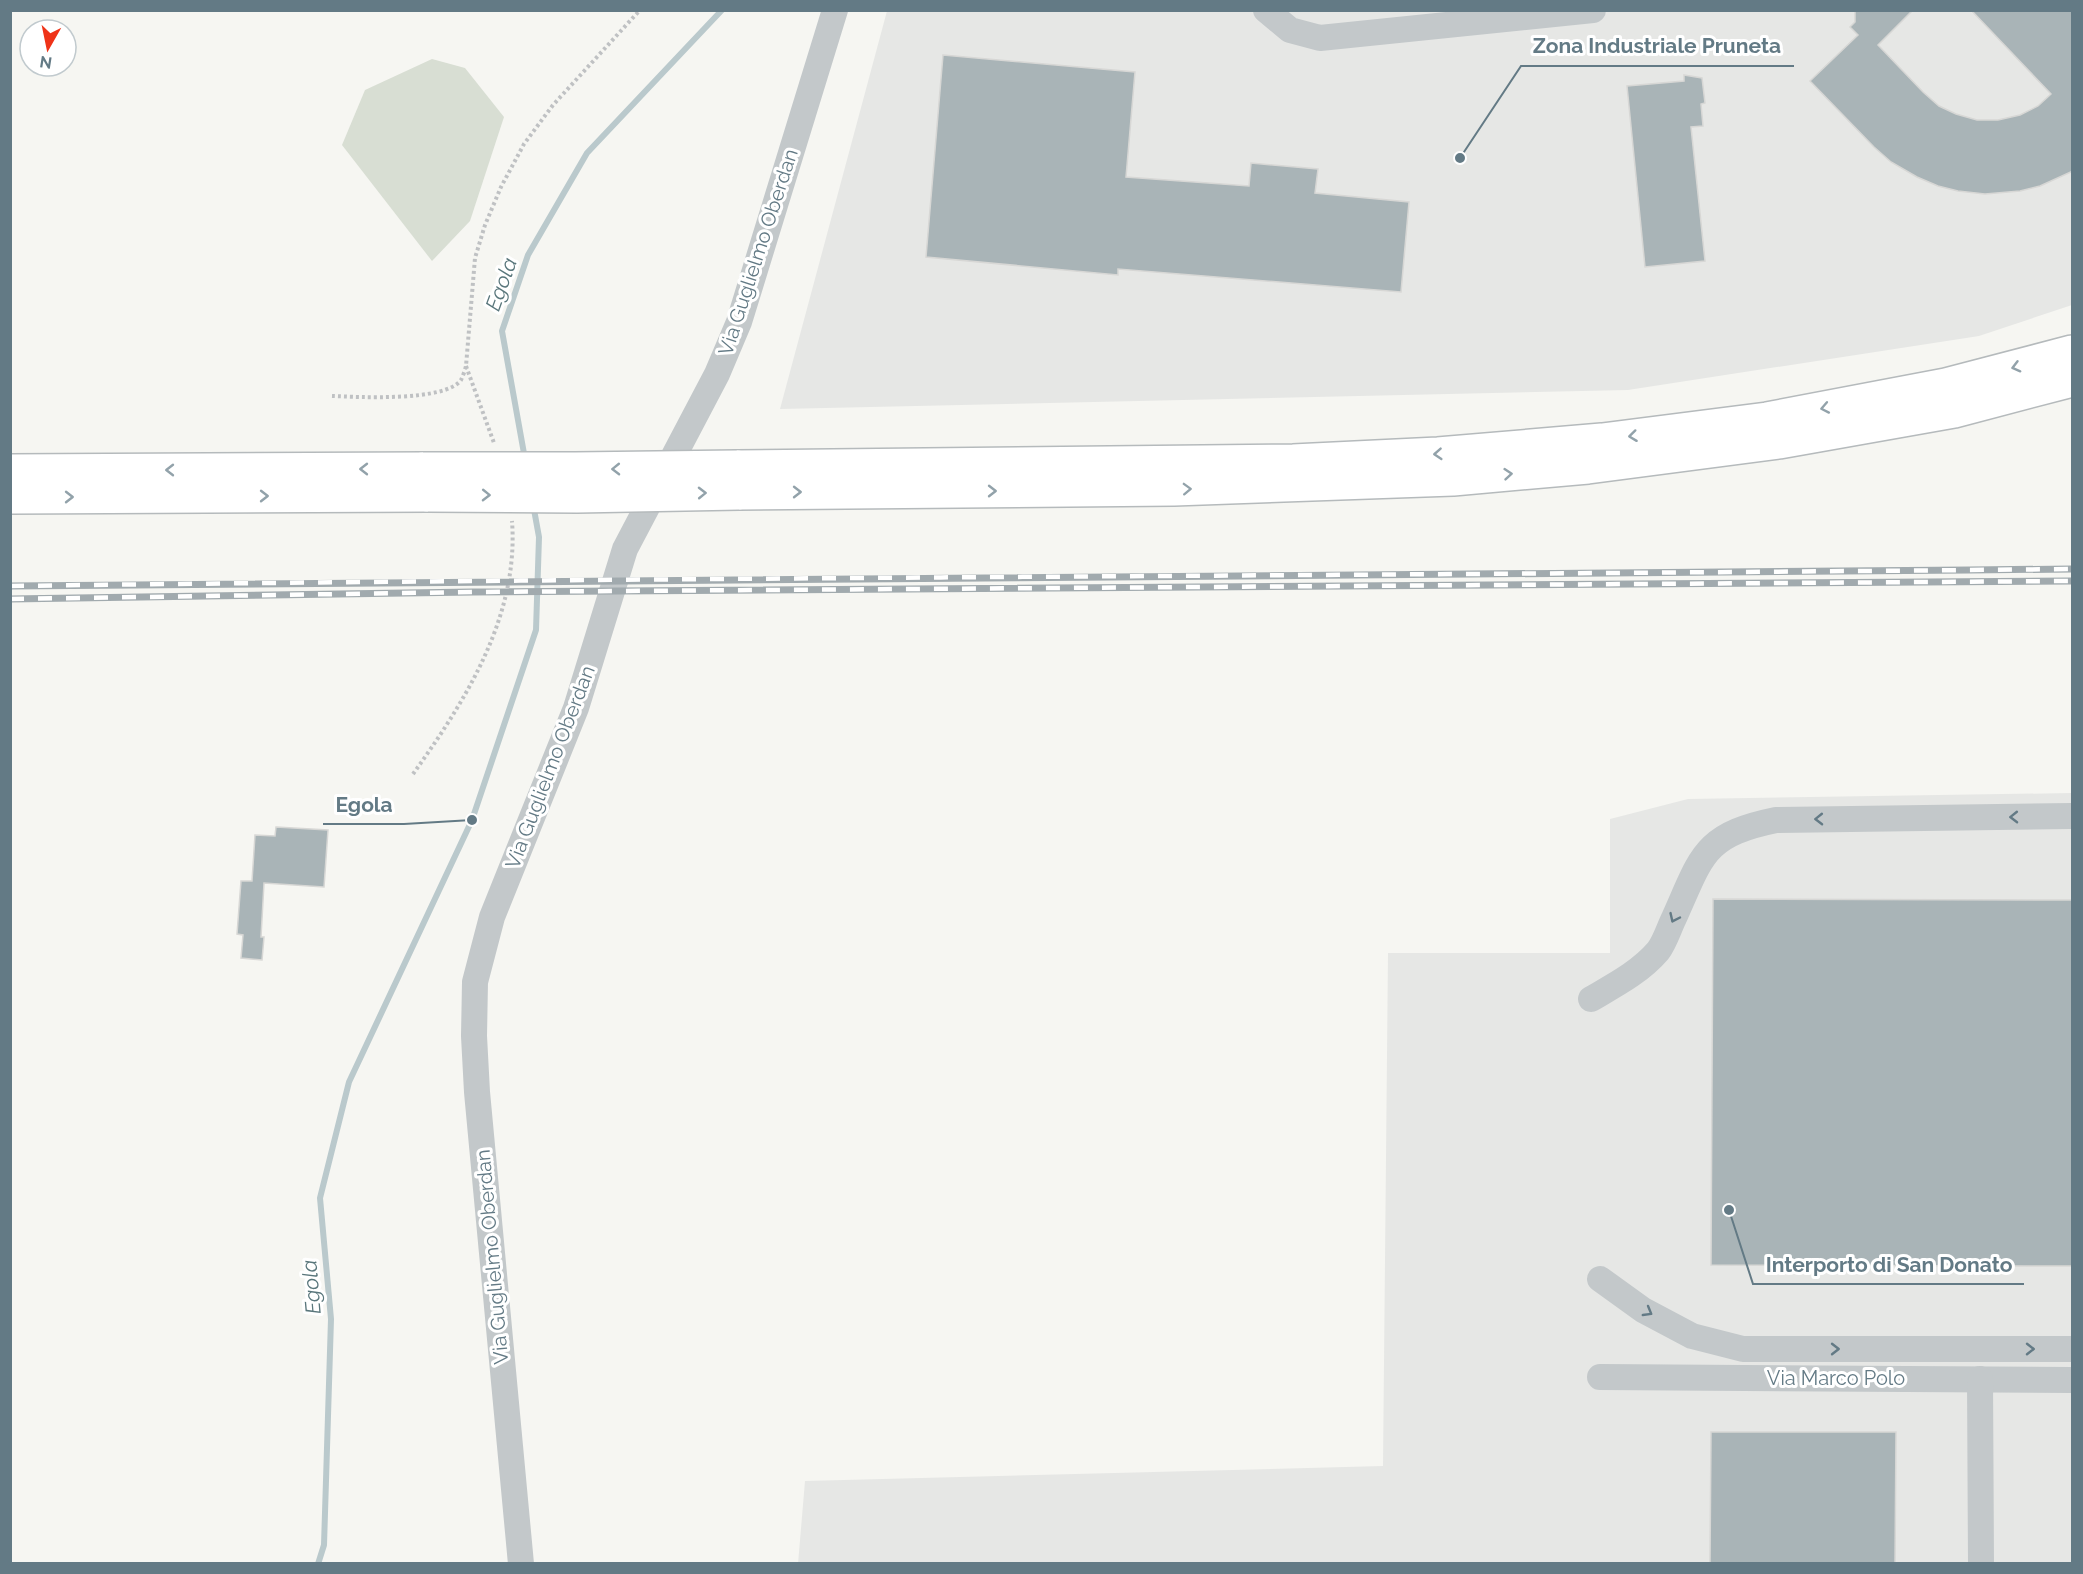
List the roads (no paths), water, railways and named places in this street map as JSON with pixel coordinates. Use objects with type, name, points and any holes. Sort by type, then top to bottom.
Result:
[{"type":"highway","points":[[738,480],[1293,461],[1450,453],[1602,440],[1767,419],[1946,385],[2073,352]]},
{"type":"highway","points":[[10,497],[425,482],[574,469],[738,480],[1174,489],[1453,479],[1599,466],[1779,442],[1954,411],[2073,380]]},
{"type":"highway","points":[[10,471],[425,482]]},
{"type":"street","name":"Via Guglielmo Oberdan","points":[[521,1563],[477,1092],[474,1036],[475,982],[492,917],[576,708],[625,549],[717,374],[739,322],[835,10]]},
{"type":"street","points":[[1266,10],[1290,30],[1320,38],[1593,10]]},
{"type":"street","points":[[1591,999],[1638,970],[1659,949],[1702,856],[1717,841],[1746,826],[1776,820],[2073,816]]},
{"type":"street","points":[[1600,1279],[1643,1310],[1692,1336],[1743,1349],[2073,1349]]},
{"type":"street","name":"Via Marco Polo","points":[[1600,1377],[2073,1380]]},
{"type":"street","points":[[1980,1379],[1981,1563]]},
{"type":"waterway","name":"Egola","points":[[525,459],[502,331],[528,255],[587,153],[722,10]]},
{"type":"waterway","name":"Egola","points":[[318,1564],[324,1545],[331,1319],[320,1198],[349,1082],[472,820],[536,630],[539,537],[533,504]]},
{"type":"railway","points":[[10,586],[2072,569]]},
{"type":"railway","points":[[10,599],[473,592],[2072,581]]},
{"type":"place","name":"Zona Industriale Pruneta","points":[[1460,158]]},
{"type":"place","name":"Egola","points":[[472,820]]},
{"type":"place","name":"Interporto di San Donato","points":[[1729,1210]]}]
